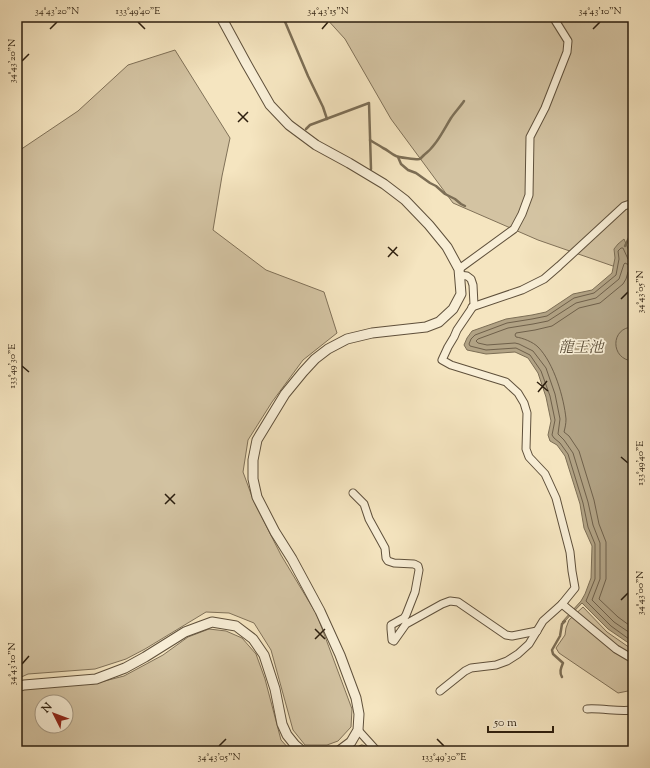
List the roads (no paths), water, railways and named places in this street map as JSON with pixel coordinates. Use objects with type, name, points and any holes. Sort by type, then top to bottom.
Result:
[{"type":"street","points":[[221,17],[270,105],[289,125],[316,145],[384,184],[405,200],[429,224],[447,247],[459,272],[461,294],[453,309],[439,322],[426,327],[372,333],[347,339],[328,349],[315,359],[285,394],[257,440],[253,460],[253,479],[257,497],[320,611],[340,655],[356,698],[359,714],[358,730],[351,742],[339,751]]},
{"type":"street","points":[[459,272],[514,229],[522,214],[529,195],[530,137],[545,108],[566,52],[568,41],[553,17]]},
{"type":"street","points":[[472,307],[522,290],[544,279],[624,206],[633,204]]},
{"type":"street","points":[[440,691],[471,668],[496,665],[507,661],[518,654],[529,644],[543,620],[562,604],[575,588],[570,552],[556,498],[545,474],[530,458],[526,448],[527,413],[524,403],[518,393],[506,382],[451,365],[442,360],[457,330],[474,305],[473,285],[471,279],[459,272]]},
{"type":"street","points":[[354,493],[364,504],[369,519],[385,548],[388,562],[414,564],[418,566],[420,570],[415,592],[406,615],[404,618],[391,625],[392,640],[394,641],[406,624],[450,601],[458,602],[506,635],[512,636],[537,632]]},
{"type":"street","points":[[562,604],[616,649],[633,659]]},
{"type":"street","points":[[17,687],[24,684],[96,679],[125,668],[185,632],[212,622],[236,626],[253,639],[264,655],[275,688],[282,724],[287,735],[302,751]]},
{"type":"street","points":[[587,709],[633,710]]},
{"type":"street","points":[[358,730],[377,751]]},
{"type":"street","points":[[359,751],[362,749],[366,751]]},
{"type":"water","name":"龍王池","points":[[624,239],[633,263],[633,334],[631,344],[633,350],[633,646],[608,629],[582,603],[563,623],[562,622],[581,601],[585,594],[591,578],[592,546],[584,528],[580,504],[565,456],[557,445],[550,441],[548,435],[551,421],[546,397],[538,373],[528,358],[515,352],[486,354],[467,350],[464,345],[472,331],[506,319],[546,312],[573,294],[592,290],[612,273],[615,258],[614,249]]},
{"type":"waterway","points":[[283,17],[327,119]]},
{"type":"waterway","points":[[370,140],[396,156],[420,159],[436,143],[451,118],[464,101]]},
{"type":"waterway","points":[[306,129],[310,125],[369,103],[371,169]]},
{"type":"waterway","points":[[398,157],[401,164],[408,170],[416,173],[436,186],[445,194],[465,206]]},
{"type":"waterway","points":[[625,246],[633,230]]},
{"type":"waterway","points":[[562,677],[560,672],[563,663],[553,654],[552,650],[560,636],[562,624],[565,621]]}]
